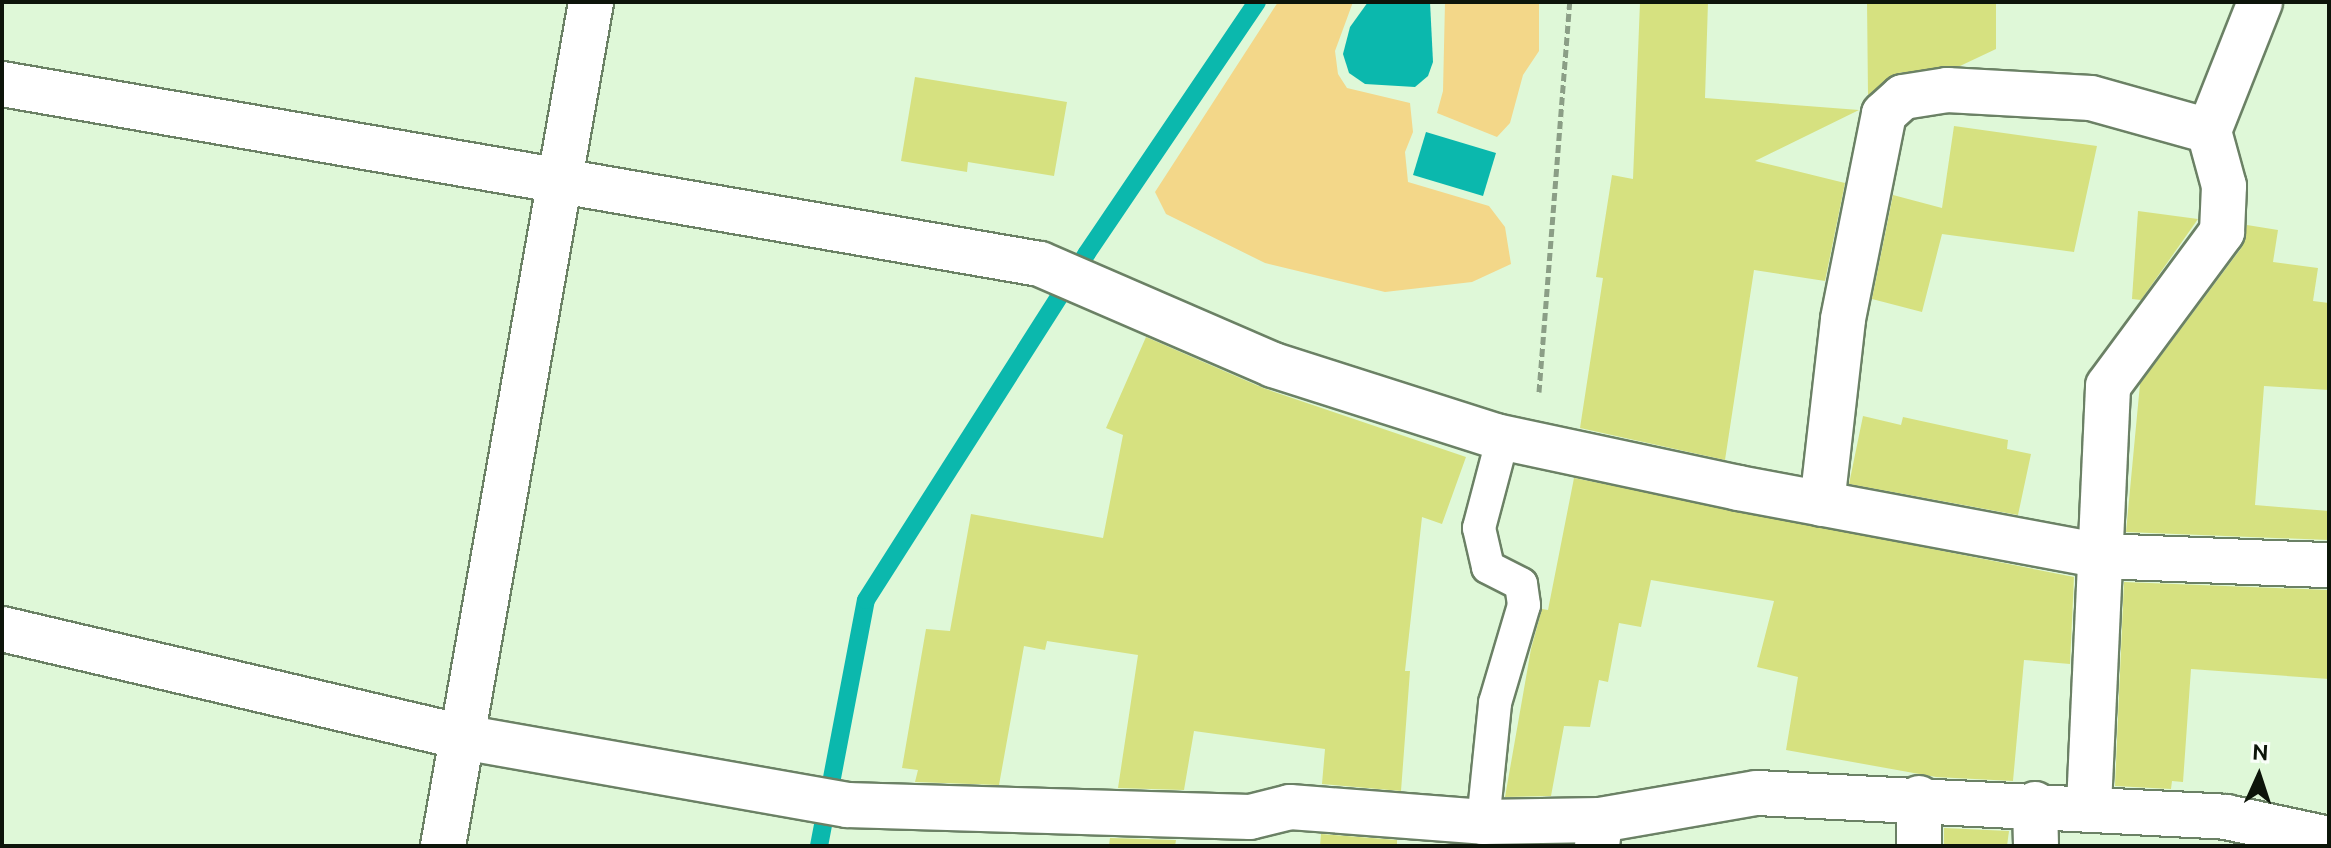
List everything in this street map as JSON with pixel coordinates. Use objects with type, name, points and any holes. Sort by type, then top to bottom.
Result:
[{"type":"street","points":[[443,846],[591,2]]},
{"type":"street","points":[[2089,806],[2108,386],[2222,232],[2224,186],[2209,131],[2260,2]]},
{"type":"street","points":[[2,84],[559,180],[1067,274],[1273,365],[1519,440],[1822,504],[2100,556],[2329,565]]},
{"type":"street","points":[[1822,504],[1843,319],[1884,114],[1903,97],[1947,90],[2011,93],[2091,98],[2209,131]]},
{"type":"street","points":[[2,629],[462,737],[829,802],[1250,817],[1290,807],[1598,833],[1757,793],[1919,798],[2035,825],[2089,806],[2226,817],[2329,839]]},
{"type":"street","points":[[1919,798],[1919,846]]},
{"type":"lane","points":[[1483,822],[1495,703],[1524,605],[1521,584],[1488,567],[1479,528],[1519,440]]},
{"type":"path","points":[[1519,440],[1570,2]]},
{"type":"shaded area","points":[[1278,2],[1353,2],[1335,51],[1338,74],[1347,88],[1410,103],[1413,132],[1405,152],[1408,182],[1489,206],[1505,227],[1511,264],[1472,282],[1385,292],[1265,263],[1166,214],[1155,192]]},
{"type":"shaded area","points":[[1445,2],[1539,2],[1539,51],[1523,75],[1510,123],[1497,137],[1437,113],[1443,91]]},
{"type":"water","points":[[1368,2],[1430,2],[1433,62],[1428,76],[1415,87],[1365,84],[1349,73],[1343,54],[1350,27]]},
{"type":"water","points":[[1426,132],[1496,153],[1483,196],[1413,175]]},
{"type":"building","points":[[1640,2],[1708,2],[1705,98],[1859,110],[1755,161],[1845,183],[1825,281],[1754,270],[1725,460],[1580,428],[1603,278],[1596,277],[1612,175],[1633,179]]},
{"type":"building","points":[[1867,2],[1996,2],[1996,49],[1960,66],[1898,73],[1868,95]]},
{"type":"building","points":[[915,77],[1067,102],[1054,176],[968,162],[967,172],[901,161]]},
{"type":"building","points":[[1954,126],[2097,146],[2074,252],[1942,234],[1922,312],[1872,299],[1893,195],[1942,208]]},
{"type":"building","points":[[2138,211],[2198,219],[2141,300],[2132,299]]},
{"type":"building","points":[[2247,225],[2278,230],[2273,262],[2318,268],[2313,301],[2329,303],[2329,390],[2264,386],[2255,505],[2329,511],[2329,540],[2126,532],[2140,384],[2242,247]]},
{"type":"building","points":[[1146,337],[1263,388],[1466,457],[1442,524],[1422,517],[1405,671],[1410,671],[1401,791],[1322,784],[1325,749],[1194,731],[1184,790],[1118,788],[1138,655],[1047,641],[1045,650],[1024,646],[999,785],[915,782],[918,770],[902,768],[926,629],[950,631],[971,514],[1103,538],[1123,435],[1106,428]]},
{"type":"building","points":[[1863,416],[1901,425],[1903,417],[2008,440],[2007,449],[2031,454],[2018,515],[1849,484]]},
{"type":"building","points":[[1574,478],[2074,577],[2070,664],[2024,660],[2013,781],[1936,777],[1786,750],[1798,677],[1757,667],[1774,601],[1651,580],[1641,627],[1619,623],[1608,682],[1599,680],[1590,727],[1564,726],[1551,796],[1505,797],[1531,649],[1542,609],[1548,610]]},
{"type":"building","points":[[2124,582],[2329,590],[2329,679],[2191,669],[2183,782],[2172,781],[2171,789],[2115,786]]},
{"type":"building","points":[[1944,828],[2009,831],[2007,846],[1944,846]]},
{"type":"building","points":[[1321,834],[1397,840],[1397,846],[1320,846]]},
{"type":"building","points":[[1110,838],[1176,840],[1175,846],[1109,846]]},
{"type":"waterway","points":[[819,846],[866,600],[1087,253],[1257,2]]}]
